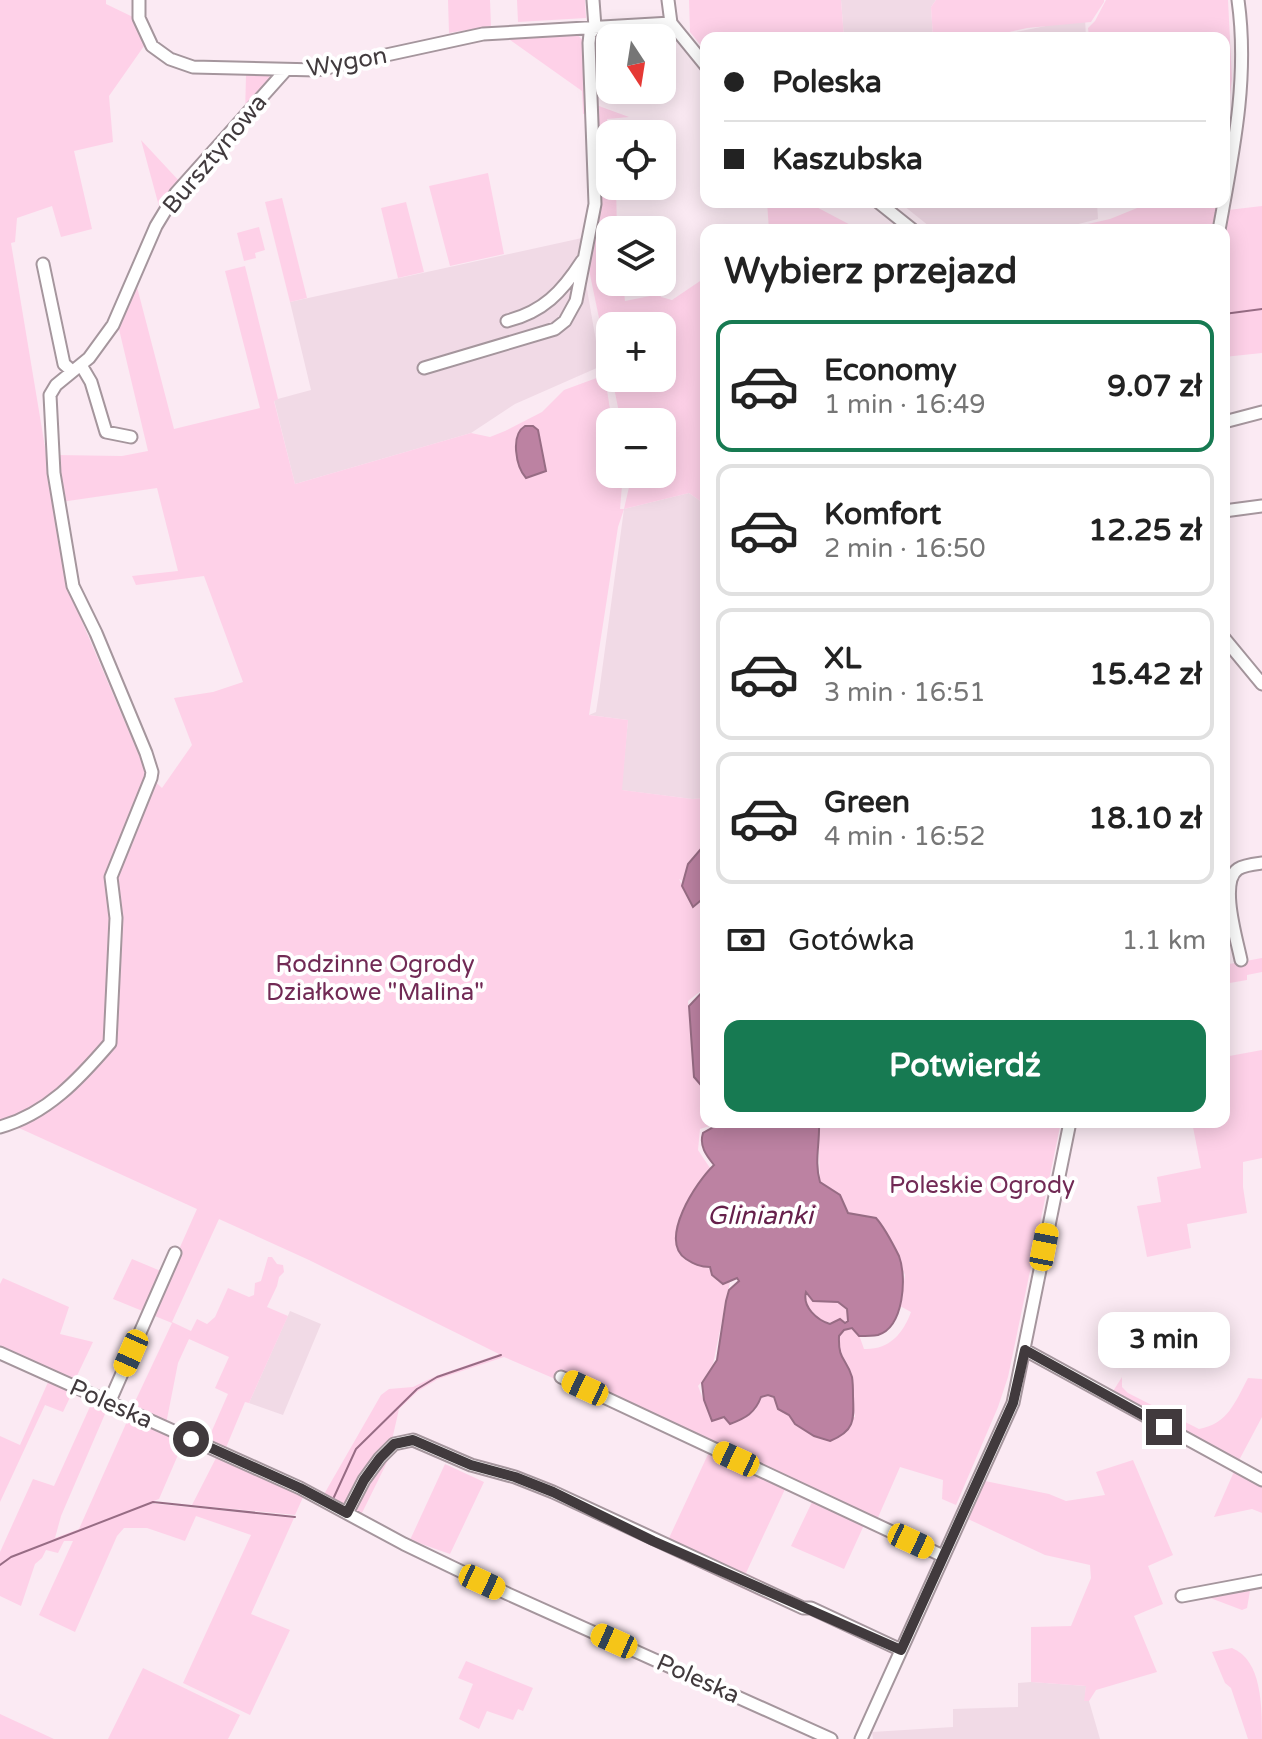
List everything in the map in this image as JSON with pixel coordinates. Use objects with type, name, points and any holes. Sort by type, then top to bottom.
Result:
[{"type":"street","name":"Wygon","points":[[139,0],[139,18],[147,40],[160,54],[178,63],[193,67],[285,71],[339,66],[469,36],[671,23]]},
{"type":"street","points":[[424,368],[555,329],[565,321],[576,301],[596,181],[589,43],[595,27],[593,0]]},
{"type":"street","points":[[668,0],[671,23],[700,59]]},
{"type":"street","points":[[1230,168],[1242,77],[1242,25],[1238,0]]},
{"type":"street","name":"Bursztynowa","points":[[0,1127],[37,1113],[57,1098],[110,1043],[116,918],[111,877],[152,772],[101,645],[73,586],[59,510],[49,404],[52,390],[96,350],[118,318],[156,226],[176,193],[285,71]]},
{"type":"street","points":[[886,208],[906,224]]},
{"type":"street","points":[[507,321],[524,317],[550,302],[585,257]]},
{"type":"street","points":[[43,264],[64,364],[76,368],[91,382],[106,432],[131,437]]},
{"type":"street","points":[[1230,420],[1262,412]]},
{"type":"street","points":[[1230,510],[1262,506]]},
{"type":"street","points":[[1230,645],[1262,684]]},
{"type":"street","points":[[1230,880],[1240,867],[1262,863]]},
{"type":"street","points":[[1230,898],[1241,960]]},
{"type":"street","points":[[861,1739],[1013,1403],[1069,1128]]},
{"type":"street","points":[[109,1403],[175,1253]]},
{"type":"street","points":[[1025,1350],[1262,1480]]},
{"type":"street","name":"Poleska","points":[[0,1353],[300,1488],[508,1594],[831,1739]]},
{"type":"street","points":[[561,1377],[943,1556]]},
{"type":"street","points":[[347,1513],[364,1480],[380,1458],[394,1444],[413,1440],[471,1465],[553,1492],[653,1541],[901,1650]]},
{"type":"street","points":[[1182,1596],[1262,1581]]},
{"type":"shaded area","points":[[841,0],[936,0],[931,7],[933,32],[844,32]]},
{"type":"shaded area","points":[[1085,18],[1086,32],[1016,32]]},
{"type":"shaded area","points":[[906,208],[1097,208],[1098,219],[1078,224],[926,224]]},
{"type":"shaded area","points":[[582,238],[580,249],[596,341],[596,368],[515,404],[471,433],[295,484],[274,400],[311,390],[290,302]]},
{"type":"shaded area","points":[[689,493],[700,501],[700,798],[621,790],[628,720],[589,715],[596,712],[624,509]]},
{"type":"shaded area","points":[[290,1311],[321,1324],[283,1415],[249,1403]]},
{"type":"shaded area","points":[[1018,1683],[1086,1686],[1085,1700],[1089,1701],[1100,1739],[873,1739],[872,1732],[953,1727],[953,1709],[1018,1707]]},
{"type":"green space","name":"Rodzinne Ogrody Działkowe \"Malina\"","points":[[0,0],[106,0],[106,4],[135,18],[144,46],[109,96],[113,142],[74,151],[92,229],[61,237],[52,206],[17,218],[15,242],[11,243],[69,591],[147,774],[162,788],[192,745],[174,698],[213,692],[243,682],[204,576],[136,585],[132,576],[178,571],[157,488],[61,502],[56,455],[122,456],[148,451],[118,325],[137,287],[174,429],[260,408],[225,271],[245,266],[278,399],[274,401],[295,484],[471,433],[490,437],[542,412],[564,390],[596,378],[596,392],[607,392],[610,408],[596,408],[596,488],[622,488],[620,509],[624,509],[618,527],[589,715],[628,720],[622,790],[700,798],[700,849],[693,857],[683,881],[679,879],[693,906],[700,903],[700,992],[688,1001],[694,1077],[700,1082],[700,1128],[703,1128],[700,1129],[698,1150],[710,1168],[680,1216],[678,1249],[730,1282],[712,1369],[698,1386],[712,1421],[724,1417],[743,1419],[756,1409],[760,1397],[765,1396],[773,1398],[789,1415],[855,1417],[847,1365],[839,1354],[839,1336],[844,1330],[852,1328],[858,1332],[864,1349],[881,1347],[899,1334],[911,1312],[900,1306],[905,1275],[887,1236],[848,1213],[840,1195],[820,1182],[818,1128],[1060,1128],[1008,1377],[956,1505],[942,1499],[943,1480],[900,1467],[876,1522],[504,1357],[438,1379],[418,1391],[399,1409],[392,1440],[397,1442],[361,1515],[323,1496],[381,1395],[389,1389],[413,1387],[499,1354],[219,1219],[172,1322],[191,1331],[197,1319],[207,1324],[215,1317],[228,1288],[249,1297],[254,1295],[255,1283],[261,1281],[268,1257],[283,1265],[284,1272],[267,1307],[288,1316],[225,1450],[207,1442],[228,1394],[215,1388],[229,1357],[189,1339],[178,1363],[166,1424],[132,1408],[172,1323],[113,1299],[132,1259],[168,1274],[197,1209],[8,1123],[0,1126]]},
{"type":"green space","points":[[448,0],[490,0],[491,26],[449,33]]},
{"type":"green space","points":[[517,0],[585,0],[586,18],[518,22]]},
{"type":"green space","points":[[689,0],[841,0],[844,32],[700,32],[700,44],[690,32]]},
{"type":"green space","points":[[936,0],[1104,0],[1091,22],[1009,32],[933,32],[931,7]]},
{"type":"green space","points":[[1106,0],[1228,0],[1230,32],[1088,32],[1088,28]]},
{"type":"green space","points":[[575,33],[585,42],[588,113],[583,114],[582,91],[506,37]]},
{"type":"green space","points":[[1230,40],[1232,79],[1230,95]]},
{"type":"green space","points":[[246,75],[269,75],[270,82],[245,115]]},
{"type":"green space","points":[[596,105],[629,117],[596,120],[596,200],[616,200],[617,216],[596,216],[596,296],[624,296],[625,301],[650,296],[672,300],[700,281],[700,501],[689,493],[624,509],[629,488],[676,488],[676,408],[618,408],[615,392],[676,392],[676,312],[598,312],[588,265]]},
{"type":"green space","points":[[141,140],[181,183],[160,210]]},
{"type":"green space","points":[[488,173],[504,254],[450,266],[429,186]]},
{"type":"green space","points":[[282,198],[307,298],[290,302],[265,202]]},
{"type":"green space","points":[[406,202],[424,272],[398,278],[381,208]]},
{"type":"green space","points":[[1262,206],[1262,353],[1230,356],[1230,224],[1225,224],[1228,210]]},
{"type":"green space","points":[[767,208],[818,208],[849,224],[769,224]]},
{"type":"green space","points":[[1137,208],[1216,208],[1212,224],[1088,224]]},
{"type":"green space","points":[[259,227],[265,250],[255,253],[256,258],[244,261],[237,233]]},
{"type":"green space","points":[[1262,958],[1262,972],[1247,975],[1247,980],[1230,983],[1230,964]]},
{"type":"green space","points":[[1262,1050],[1262,1158],[1243,1162],[1247,1213],[1187,1224],[1191,1248],[1147,1257],[1137,1206],[1161,1202],[1157,1177],[1201,1168],[1193,1128],[1230,1128],[1230,1056]]},
{"type":"green space","points":[[3,1278],[69,1307],[60,1334],[93,1342],[74,1382],[0,1350],[0,1284]]},
{"type":"green space","points":[[806,1292],[812,1301],[838,1302],[847,1309],[848,1321],[832,1323],[817,1318],[807,1307]]},
{"type":"green space","points":[[1122,1377],[1122,1387],[1128,1393],[1199,1429],[1224,1417],[1248,1378],[1262,1379],[1262,1417],[1237,1464],[1110,1396]]},
{"type":"green space","points":[[49,1380],[73,1391],[63,1412],[45,1405],[0,1502],[0,1436],[20,1445]]},
{"type":"green space","points":[[93,1400],[108,1407],[61,1516],[55,1538],[79,1529],[129,1417],[184,1441],[159,1499],[148,1503],[294,1518],[251,1614],[290,1630],[250,1715],[183,1683],[251,1535],[196,1516],[185,1541],[147,1528],[124,1528],[117,1536],[75,1632],[39,1615],[73,1541],[64,1541],[58,1553],[46,1550],[35,1564],[21,1606],[0,1596],[0,1552],[33,1479],[54,1486]]},
{"type":"green space","points":[[710,1450],[786,1487],[746,1573],[773,1586],[767,1600],[663,1551]]},
{"type":"green space","points":[[217,1456],[304,1495],[295,1515],[192,1505]]},
{"type":"green space","points":[[1133,1460],[1173,1555],[1148,1566],[1163,1604],[1134,1616],[1157,1672],[1096,1690],[1089,1701],[1084,1701],[1086,1686],[1031,1682],[1031,1627],[1071,1626],[1091,1578],[1090,1565],[1045,1555],[968,1519],[985,1481],[1049,1494],[1066,1501],[1105,1495],[1096,1472]]},
{"type":"green space","points":[[445,1464],[484,1482],[450,1554],[410,1540]]},
{"type":"green space","points":[[1236,1467],[1262,1483],[1262,1513],[1252,1509],[1214,1517]]},
{"type":"green space","points":[[813,1500],[864,1525],[844,1569],[791,1546]]},
{"type":"green space","points":[[1262,1586],[1250,1591],[1247,1608],[1242,1610],[1205,1596]]},
{"type":"green space","points":[[1232,1648],[1242,1654],[1255,1673],[1262,1739],[1248,1739],[1231,1688],[1225,1683],[1212,1652]]},
{"type":"green space","points":[[466,1661],[533,1688],[523,1711],[518,1709],[513,1720],[487,1711],[479,1729],[459,1719],[473,1684],[458,1678]]},
{"type":"green space","points":[[143,1668],[240,1715],[228,1739],[108,1739]]},
{"type":"green space","points":[[0,1714],[54,1739],[0,1739]]},
{"type":"water","points":[[525,426],[538,430],[546,471],[526,478],[516,451],[517,436]]},
{"type":"water","points":[[700,850],[700,901],[693,907],[682,886],[688,864]]},
{"type":"water","points":[[700,994],[700,1084],[694,1077],[689,1006]]},
{"type":"water","name":"Glinianki","points":[[712,1128],[819,1128],[817,1160],[820,1182],[840,1195],[848,1213],[876,1218],[899,1256],[903,1288],[898,1312],[887,1330],[878,1335],[859,1336],[852,1328],[844,1330],[839,1336],[841,1355],[852,1377],[853,1412],[849,1429],[830,1441],[814,1436],[795,1424],[789,1415],[778,1409],[774,1397],[768,1395],[761,1397],[756,1407],[741,1420],[730,1424],[724,1417],[712,1421],[702,1383],[717,1360],[729,1290],[739,1281],[737,1278],[723,1284],[712,1275],[710,1267],[697,1265],[678,1250],[676,1239],[683,1211],[698,1184],[714,1165],[703,1146],[703,1133]],"holes":[[[806,1292],[813,1301],[838,1302],[847,1309],[848,1321],[845,1323],[840,1319],[830,1324],[808,1308]]]},
{"type":"waterway","points":[[1230,313],[1262,309]]},
{"type":"waterway","points":[[334,1497],[356,1449],[417,1389],[437,1377],[501,1355]]},
{"type":"waterway","points":[[0,1565],[11,1557],[153,1502],[295,1517]]},
{"type":"route","points":[[191,1439],[300,1488],[347,1513],[364,1480],[380,1458],[394,1444],[413,1440],[471,1465],[553,1492],[653,1541],[901,1650],[1013,1403],[1025,1350],[1164,1427]]},
{"type":"park label","name":"Poleskie Ogrody","points":[[982,1185]]}]
